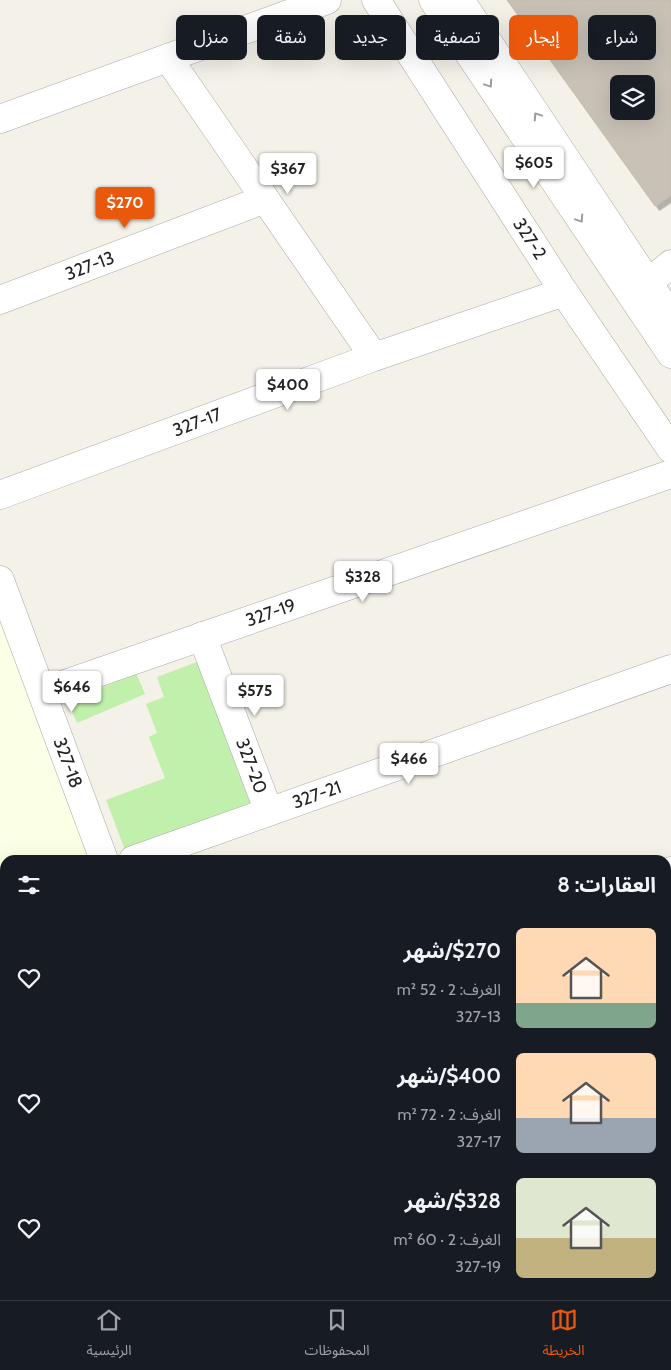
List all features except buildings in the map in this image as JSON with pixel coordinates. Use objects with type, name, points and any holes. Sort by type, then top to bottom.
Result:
[{"type":"street","points":[[0,119],[327,0]]},
{"type":"street","name":"327-2","points":[[376,0],[564,292],[671,449]]},
{"type":"street","points":[[432,0],[639,289],[671,317]]},
{"type":"street","points":[[460,0],[639,289],[671,354]]},
{"type":"street","points":[[168,58],[374,357]]},
{"type":"street","name":"327-13","points":[[0,300],[265,199]]},
{"type":"street","points":[[639,289],[671,264]]},
{"type":"street","name":"327-17","points":[[0,495],[374,357],[564,292]]},
{"type":"street","name":"327-19","points":[[42,692],[671,474]]},
{"type":"street","name":"327-18","points":[[0,580],[102,855]]},
{"type":"street","name":"327-20","points":[[202,636],[269,812]]},
{"type":"street","name":"327-21","points":[[147,855],[671,669]]},
{"type":"shaded area","points":[[0,618],[89,855],[0,855]]},
{"type":"green space","points":[[197,662],[250,803],[125,850],[106,800],[165,778],[149,737],[157,733],[146,704],[164,697],[157,677]]},
{"type":"green space","points":[[136,673],[145,694],[77,723],[68,702]]}]
